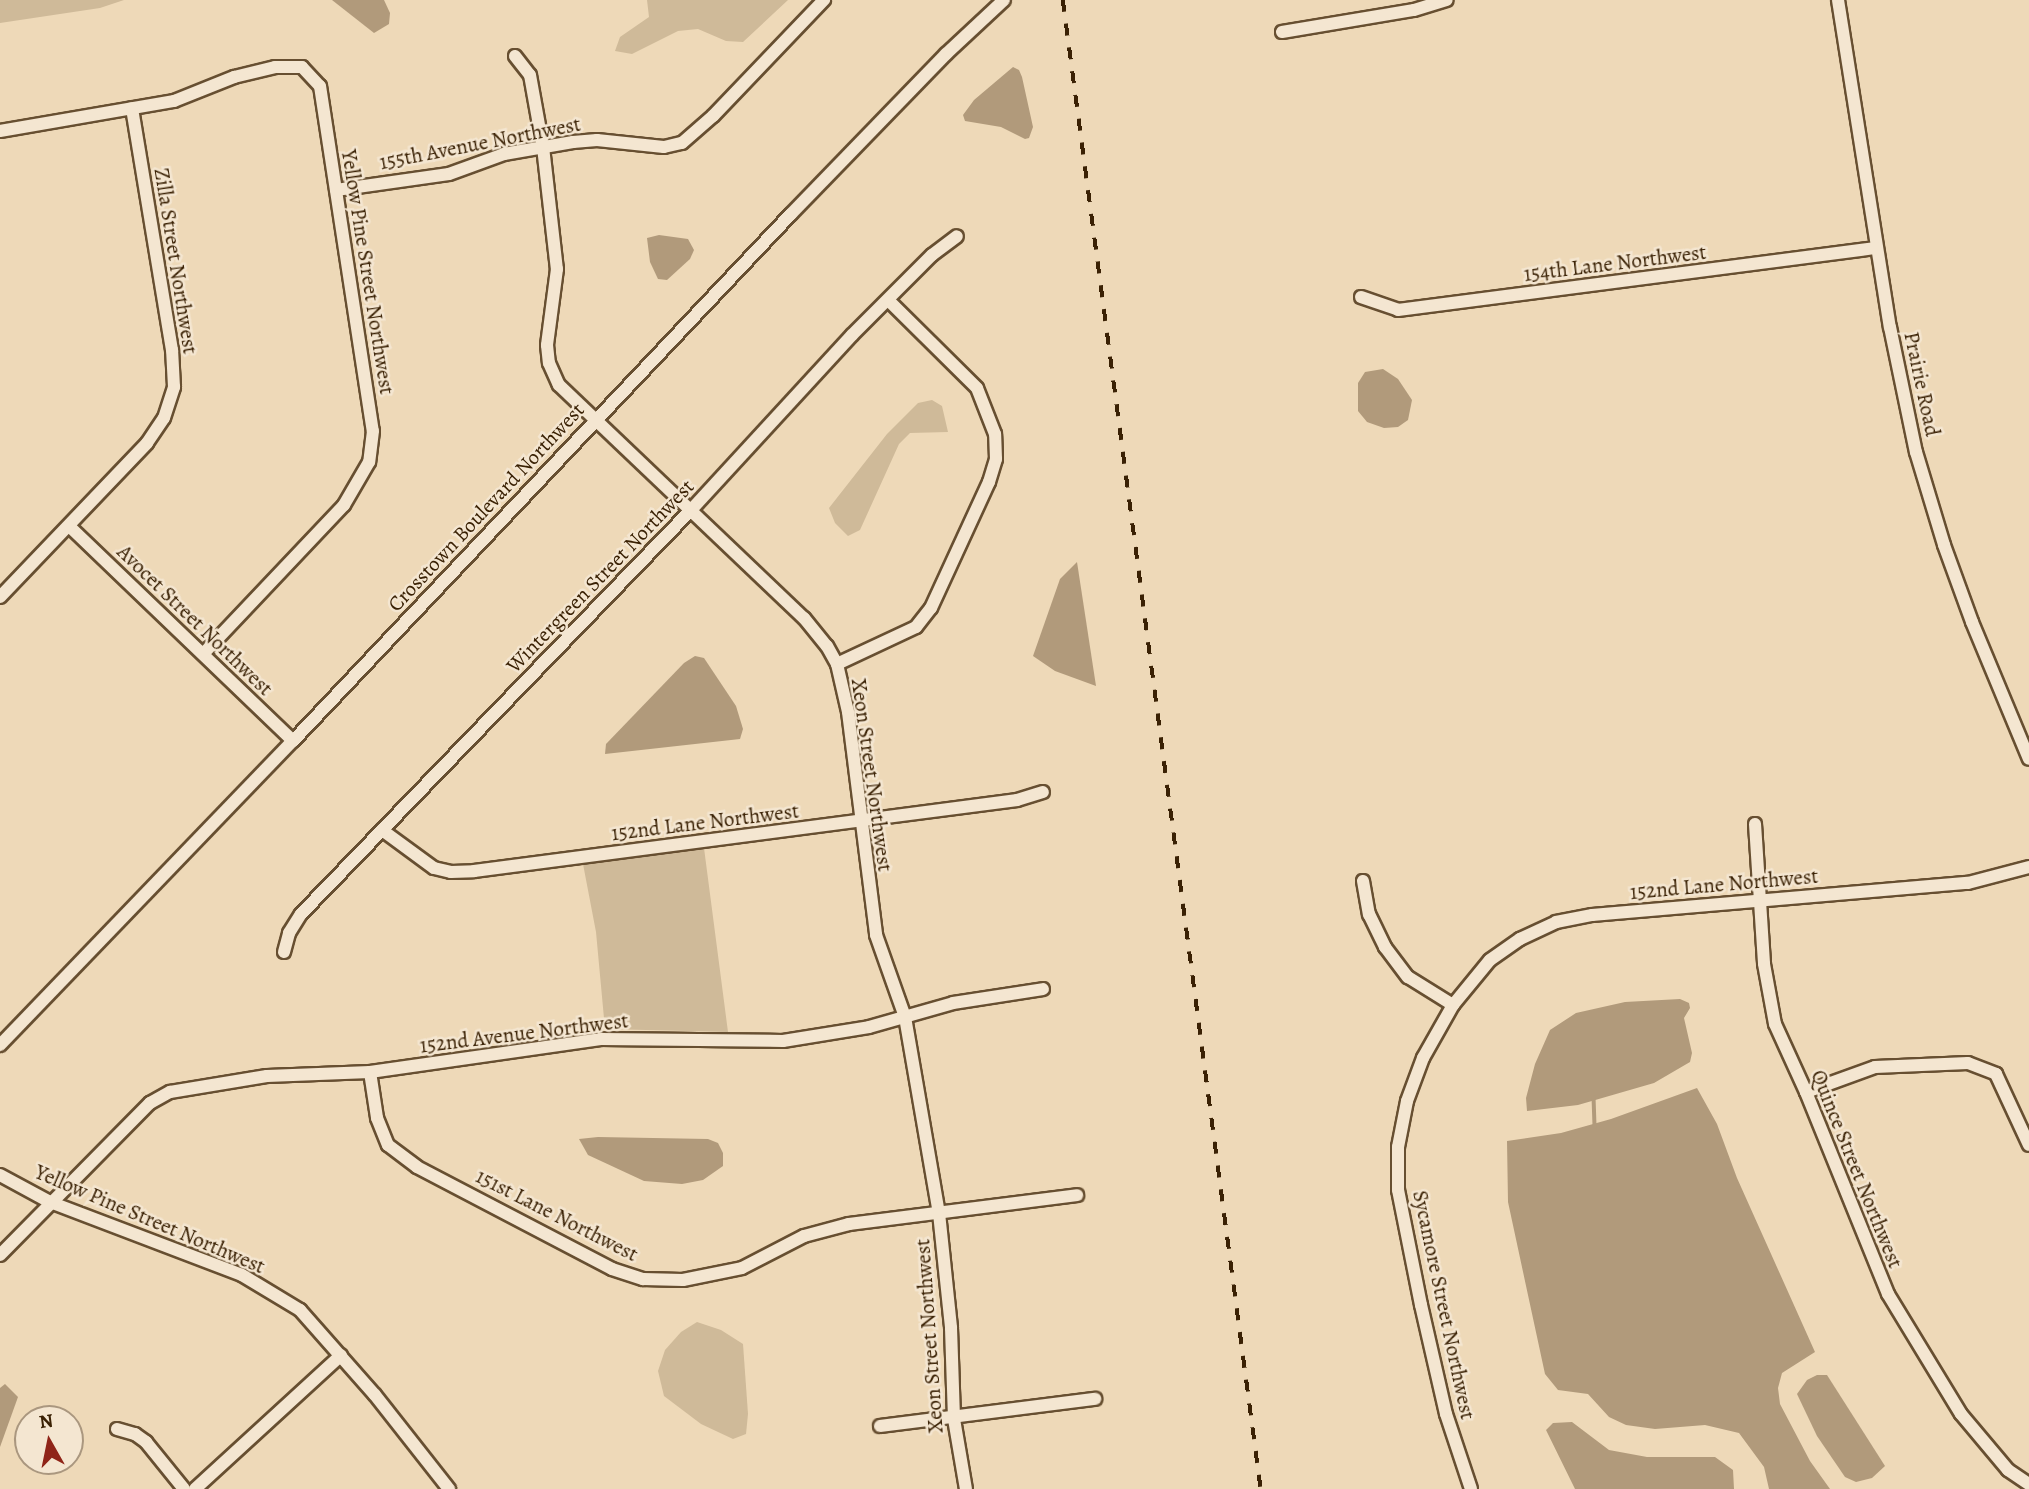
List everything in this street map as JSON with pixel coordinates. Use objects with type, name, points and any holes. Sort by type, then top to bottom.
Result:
[{"type":"street","name":"155th Avenue Northwest","points":[[336,190],[449,174],[504,154],[543,147],[597,140],[664,148],[682,143],[713,116],[824,0]]},
{"type":"street","name":"Crosstown Boulevard Northwest","points":[[0,1045],[293,741],[594,420],[946,54],[1004,0]]},
{"type":"street","points":[[1282,32],[1414,10],[1447,0]]},
{"type":"street","name":"Prairie Road","points":[[1838,0],[1876,248],[1905,404],[1935,516],[1972,622],[2029,759]]},
{"type":"street","name":"Xeon Street Northwest","points":[[515,56],[530,75],[543,147],[557,269],[547,329],[549,363],[559,385],[815,629],[837,664],[848,712],[876,934],[905,1017],[939,1213],[951,1328],[954,1419],[965,1489]]},
{"type":"street","name":"Yellow Pine Street Northwest","points":[[132,108],[174,101],[234,77],[275,67],[302,67],[320,86],[373,431],[369,462],[344,505],[203,654]]},
{"type":"street","points":[[0,131],[132,108]]},
{"type":"street","name":"Zilla Street Northwest","points":[[0,597],[147,443],[164,418],[174,387],[172,350],[132,108]]},
{"type":"street","name":"Wintergreen Street Northwest","points":[[284,952],[289,933],[301,914],[692,509],[852,335],[889,301],[932,255],[957,236]]},
{"type":"street","name":"154th Lane Northwest","points":[[1361,298],[1398,310],[1876,248]]},
{"type":"street","points":[[837,664],[916,627],[931,608],[989,482],[996,459],[995,434],[977,388],[889,301]]},
{"type":"street","name":"Avocet Street Northwest","points":[[69,526],[293,741]]},
{"type":"street","name":"152nd Lane Northwest","points":[[382,830],[415,857],[434,868],[452,872],[862,821],[1017,800],[1043,792]]},
{"type":"street","name":"Quince Street Northwest","points":[[1755,824],[1768,996],[1775,1024],[1806,1092],[1888,1294],[1961,1414],[2008,1470],[2029,1484]]},
{"type":"street","name":"152nd Lane Northwest","points":[[1453,1005],[1490,960],[1520,939],[1556,922],[1603,914],[1968,883],[2029,867]]},
{"type":"street","points":[[1363,881],[1369,914],[1385,947],[1408,977],[1453,1005]]},
{"type":"street","name":"152nd Avenue Northwest","points":[[50,1202],[150,1103],[170,1092],[267,1076],[370,1072],[601,1039],[783,1041],[905,1017],[954,1003],[1043,989]]},
{"type":"street","name":"Sycamore Street Northwest","points":[[1453,1005],[1423,1058],[1407,1101],[1398,1147],[1398,1191],[1446,1414],[1471,1489]]},
{"type":"street","points":[[1806,1092],[1875,1068],[1968,1063],[1996,1074],[2029,1145]]},
{"type":"street","name":"151st Lane Northwest","points":[[370,1072],[377,1118],[388,1145],[417,1167],[612,1269],[643,1279],[664,1281],[742,1268],[820,1230],[1077,1195]]},
{"type":"street","name":"Yellow Pine Street Northwest","points":[[0,1174],[50,1202],[242,1275],[300,1310],[341,1355],[449,1489]]},
{"type":"street","points":[[0,1255],[50,1202]]},
{"type":"street","points":[[195,1489],[341,1355]]},
{"type":"street","points":[[880,1426],[954,1419],[1095,1399]]},
{"type":"street","points":[[117,1429],[135,1434],[146,1442],[184,1489]]},
{"type":"shaded area","points":[[0,0],[124,0],[100,8],[0,23]]},
{"type":"shaded area","points":[[332,0],[384,0],[390,13],[389,24],[374,33]]},
{"type":"shaded area","points":[[647,0],[788,0],[743,42],[726,41],[698,29],[678,31],[632,54],[615,51],[620,37],[649,17]]},
{"type":"shaded area","points":[[1013,67],[1019,70],[1022,77],[1033,127],[1029,138],[1025,139],[1001,127],[965,121],[963,115],[974,100]]},
{"type":"shaded area","points":[[659,235],[688,239],[694,250],[690,259],[667,280],[658,279],[650,262],[647,238]]},
{"type":"shaded area","points":[[1383,369],[1398,379],[1412,400],[1408,420],[1398,427],[1384,428],[1367,422],[1358,411],[1358,383],[1365,372]]},
{"type":"shaded area","points":[[932,400],[942,406],[948,432],[910,433],[899,444],[860,530],[848,536],[835,523],[829,508],[887,434],[918,403]]},
{"type":"shaded area","points":[[1077,562],[1096,686],[1055,671],[1033,656],[1060,579]]},
{"type":"shaded area","points":[[695,656],[704,658],[736,706],[743,729],[740,739],[605,754],[606,744],[684,663]]},
{"type":"shaded area","points":[[704,848],[728,1032],[605,1029],[596,932],[583,864]]},
{"type":"shaded area","points":[[1680,999],[1689,1003],[1690,1008],[1684,1018],[1692,1053],[1690,1062],[1654,1083],[1578,1105],[1527,1111],[1526,1098],[1535,1064],[1550,1030],[1576,1013],[1625,1002]]},
{"type":"shaded area","points":[[1697,1088],[1717,1124],[1737,1178],[1815,1352],[1782,1373],[1778,1388],[1780,1404],[1810,1461],[1830,1489],[1769,1489],[1764,1467],[1739,1433],[1705,1425],[1655,1429],[1626,1425],[1609,1417],[1588,1394],[1558,1390],[1545,1374],[1508,1202],[1507,1141],[1561,1133],[1611,1119]]},
{"type":"shaded area","points":[[579,1139],[708,1139],[718,1143],[723,1153],[723,1166],[703,1180],[682,1184],[644,1181],[588,1155]]},
{"type":"shaded area","points":[[697,1322],[721,1330],[743,1344],[748,1414],[746,1434],[733,1439],[701,1424],[664,1396],[658,1371],[665,1350],[681,1332]]},
{"type":"shaded area","points":[[1817,1375],[1827,1375],[1885,1466],[1872,1478],[1856,1482],[1845,1477],[1817,1436],[1797,1394],[1807,1380]]},
{"type":"shaded area","points":[[5,1384],[18,1397],[0,1447],[0,1388]]},
{"type":"shaded area","points":[[1572,1422],[1609,1450],[1647,1457],[1715,1457],[1733,1470],[1734,1489],[1575,1489],[1546,1430],[1553,1423]]},
{"type":"waterway","points":[[1594,1097],[1595,1127]]},
{"type":"railway","points":[[1063,0],[1261,1489]]}]
